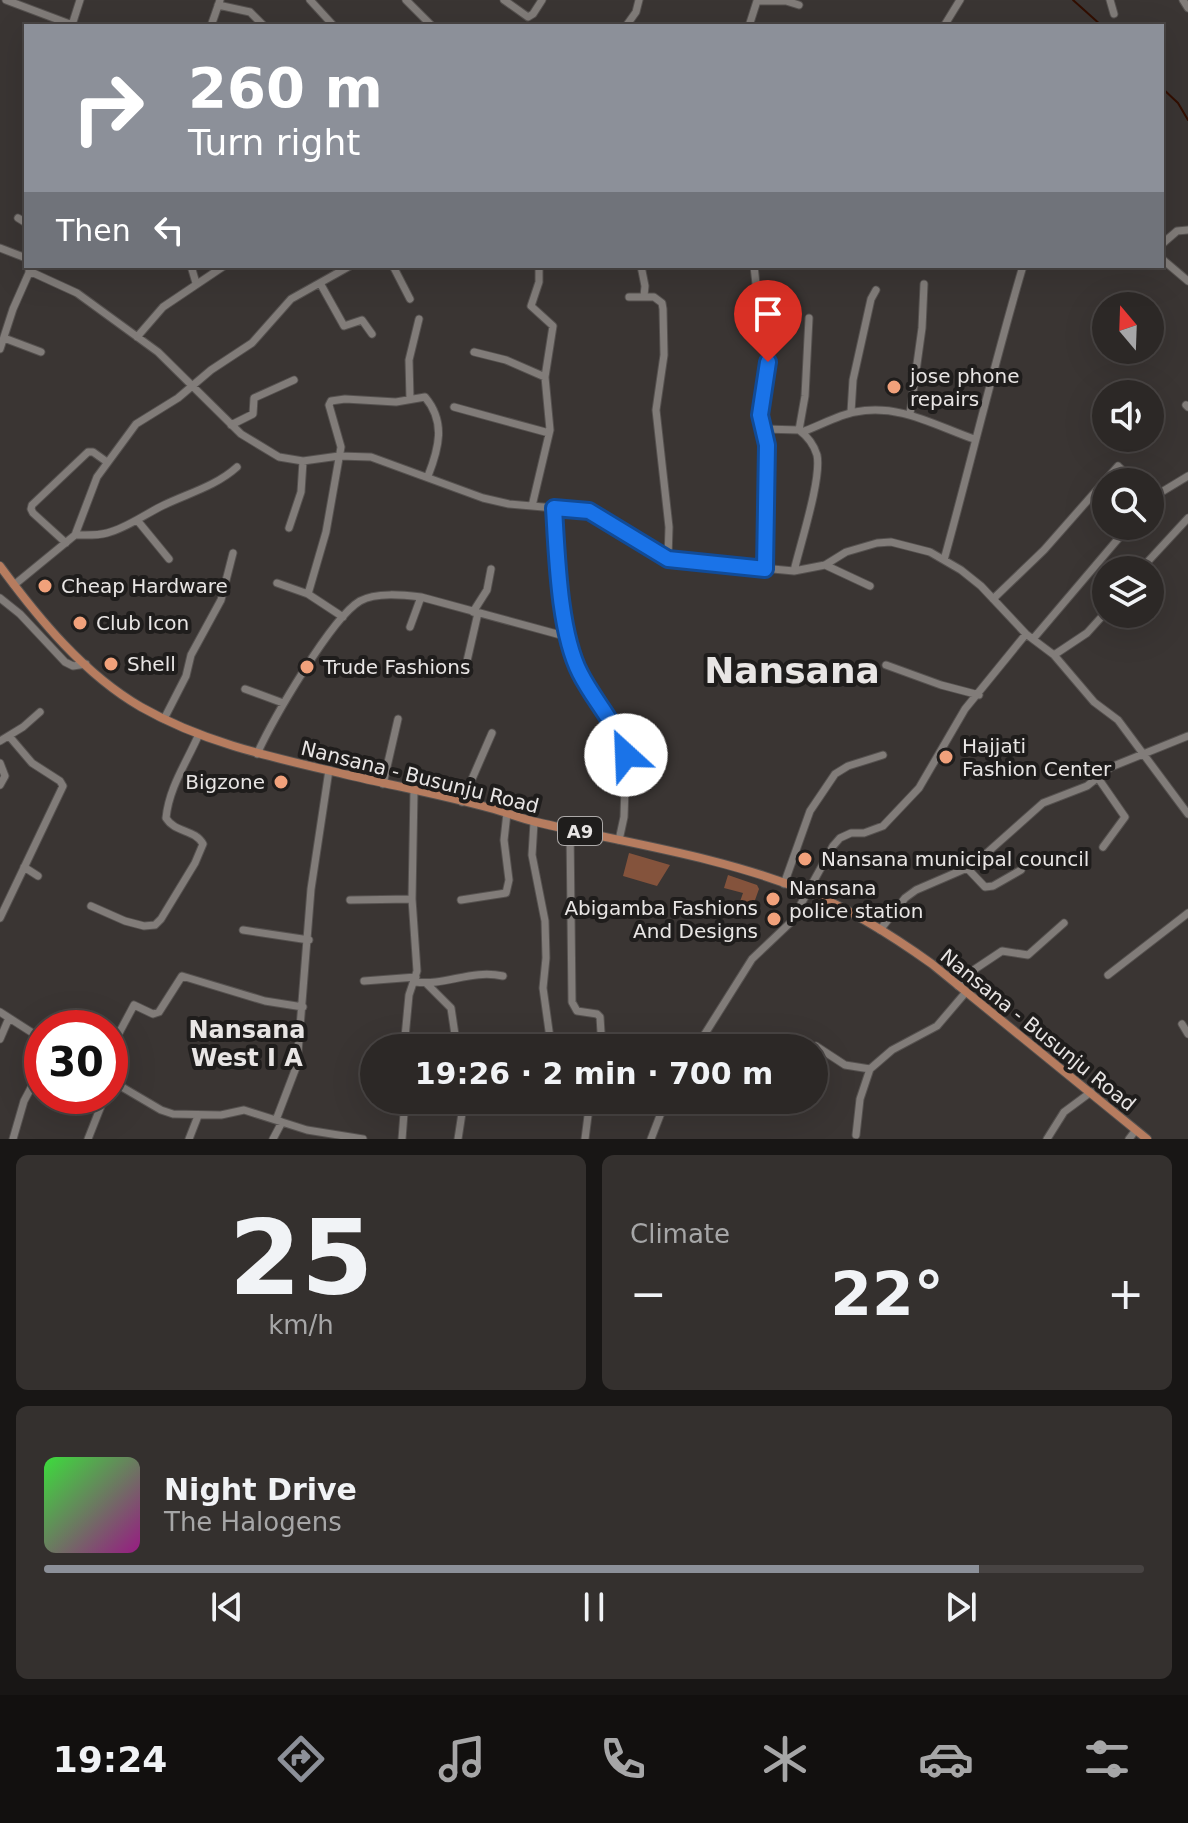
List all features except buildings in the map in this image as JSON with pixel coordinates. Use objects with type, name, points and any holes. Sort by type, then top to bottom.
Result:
[{"type":"main road","name":"Nansana - Busunju Road","points":[[0,566],[46,624],[100,677],[139,705],[199,734],[257,754],[414,790],[534,822],[677,852],[808,892],[908,947],[1147,1139]]},
{"type":"street","points":[[6,0],[69,24]]},
{"type":"street","points":[[74,24],[80,0]]},
{"type":"street","points":[[210,0],[250,12],[262,24]]},
{"type":"street","points":[[310,0],[332,24]]},
{"type":"street","points":[[406,0],[430,24]]},
{"type":"street","points":[[504,0],[528,17],[542,0]]},
{"type":"street","points":[[627,24],[636,12],[639,0]]},
{"type":"street","points":[[747,0],[786,1],[799,5]]},
{"type":"street","points":[[750,24],[757,0]]},
{"type":"street","points":[[945,24],[960,0]]},
{"type":"street","points":[[1110,0],[1114,14]]},
{"type":"street","points":[[1183,0],[1188,8]]},
{"type":"street","points":[[212,24],[219,3]]},
{"type":"street","points":[[18,218],[24,222]]},
{"type":"street","points":[[1164,242],[1177,231],[1188,230]]},
{"type":"street","points":[[0,248],[24,257]]},
{"type":"street","points":[[1164,261],[1188,281]]},
{"type":"street","points":[[0,349],[30,268],[77,293],[166,359],[231,425],[279,457],[303,461],[339,456],[371,457],[428,476],[500,506],[589,511],[668,559],[794,571],[825,565],[846,552],[877,543],[905,545],[930,552],[961,570],[1030,637],[1054,655],[1094,702],[1118,720],[1188,814]]},
{"type":"street","points":[[192,268],[196,283]]},
{"type":"street","points":[[137,337],[163,307],[221,268]]},
{"type":"street","points":[[14,585],[75,535],[97,477],[136,424],[260,335],[291,299],[346,268]]},
{"type":"street","points":[[394,268],[410,299]]},
{"type":"street","points":[[532,506],[549,433],[545,377],[553,326],[532,309],[530,303],[539,282],[539,268]]},
{"type":"street","points":[[641,268],[644,296]]},
{"type":"street","points":[[754,268],[762,338],[768,352],[760,415],[767,445],[765,569]]},
{"type":"street","points":[[944,560],[974,439],[987,404],[992,369],[1022,268]]},
{"type":"street","points":[[320,283],[344,326],[362,320],[372,334]]},
{"type":"street","points":[[910,414],[922,328],[924,284]]},
{"type":"street","points":[[851,412],[857,361],[871,299],[876,290]]},
{"type":"street","points":[[629,297],[644,296],[658,300],[663,309],[664,355],[656,410],[669,527],[668,559]]},
{"type":"street","points":[[800,431],[809,318]]},
{"type":"street","points":[[410,399],[409,360],[419,319]]},
{"type":"street","points":[[4,338],[41,352]]},
{"type":"street","points":[[474,352],[506,360],[545,377]]},
{"type":"street","points":[[231,425],[253,414],[254,398],[294,380]]},
{"type":"street","points":[[308,594],[319,566],[339,456],[340,437],[329,405],[331,401],[396,402],[425,397],[439,422],[436,453],[428,476]]},
{"type":"street","points":[[454,407],[549,433]]},
{"type":"street","points":[[764,429],[800,431],[851,412],[887,409],[910,414],[974,439]]},
{"type":"street","points":[[794,571],[818,458],[811,442],[800,431]]},
{"type":"street","points":[[66,543],[33,513],[32,505],[88,452],[107,462]]},
{"type":"street","points":[[289,528],[301,492],[303,461]]},
{"type":"street","points":[[75,535],[103,534],[137,520],[208,486],[237,467]]},
{"type":"street","points":[[1164,490],[1188,476]]},
{"type":"street","points":[[993,599],[1044,550],[1092,496]]},
{"type":"street","points":[[554,508],[562,604],[568,637],[580,674],[605,712],[626,755],[624,817],[619,840]]},
{"type":"street","points":[[1153,556],[1188,518]]},
{"type":"street","points":[[137,520],[169,559]]},
{"type":"street","points":[[705,1034],[752,959],[791,922],[840,838],[883,826],[919,788],[965,709],[1117,540]]},
{"type":"street","points":[[164,719],[186,676],[191,655],[221,600],[233,553]]},
{"type":"street","points":[[825,565],[870,586]]},
{"type":"street","points":[[464,674],[476,612],[487,590],[491,569]]},
{"type":"street","points":[[277,583],[308,594],[343,617]]},
{"type":"street","points":[[257,754],[283,703],[343,617],[361,601],[404,595],[421,597],[568,637]]},
{"type":"street","points":[[410,627],[421,597]]},
{"type":"street","points":[[0,598],[20,614],[65,662],[73,666],[86,664]]},
{"type":"street","points":[[1054,655],[1092,627]]},
{"type":"street","points":[[886,665],[979,695]]},
{"type":"street","points":[[245,689],[283,703]]},
{"type":"street","points":[[0,741],[40,712]]},
{"type":"street","points":[[383,784],[398,719]]},
{"type":"street","points":[[462,802],[492,733]]},
{"type":"street","points":[[91,906],[144,926],[155,925],[161,919],[203,844],[199,837],[170,824],[166,818],[175,779],[199,734]]},
{"type":"street","points":[[0,918],[63,786],[32,763],[9,736]]},
{"type":"street","points":[[880,930],[890,915],[916,890],[967,868],[1043,803],[1087,786],[1111,767],[1188,736]]},
{"type":"street","points":[[784,884],[810,811],[835,774],[848,766],[883,755]]},
{"type":"street","points":[[0,763],[5,776],[0,785]]},
{"type":"street","points":[[273,1139],[297,1065],[311,889],[318,861],[329,770]]},
{"type":"street","points":[[1098,778],[1125,817],[1103,847]]},
{"type":"street","points":[[405,1034],[409,995],[416,980],[412,899],[414,790]]},
{"type":"street","points":[[461,900],[506,893],[509,880],[504,840],[507,813]]},
{"type":"street","points":[[534,822],[532,855],[545,921],[543,988],[549,1034]]},
{"type":"street","points":[[570,829],[572,1002],[577,1011],[598,1015],[600,1034]]},
{"type":"street","points":[[24,867],[38,876]]},
{"type":"street","points":[[967,868],[985,887],[993,886],[1021,870]]},
{"type":"street","points":[[350,900],[412,899]]},
{"type":"street","points":[[1108,975],[1188,913]]},
{"type":"street","points":[[856,1135],[860,1099],[870,1069],[892,1050],[937,1026],[972,971],[1002,951],[1024,957],[1028,955],[1064,923]]},
{"type":"street","points":[[243,930],[309,940]]},
{"type":"street","points":[[427,984],[478,973],[503,976]]},
{"type":"street","points":[[128,1016],[134,1005],[153,1014],[159,1012],[182,976],[265,1001],[303,1007]]},
{"type":"street","points":[[364,981],[416,980],[427,984],[451,1008],[455,1034]]},
{"type":"street","points":[[0,1012],[24,1028]]},
{"type":"street","points":[[0,1039],[9,1018]]},
{"type":"street","points":[[1182,1024],[1188,1034]]},
{"type":"street","points":[[828,1054],[845,1065],[870,1069]]},
{"type":"street","points":[[128,1092],[173,1114],[221,1115],[244,1110],[341,1138],[363,1139]]},
{"type":"street","points":[[1047,1139],[1064,1112],[1091,1092]]},
{"type":"street","points":[[13,1139],[24,1101]]},
{"type":"street","points":[[88,1139],[98,1114]]},
{"type":"street","points":[[402,1139],[404,1114]]},
{"type":"street","points":[[458,1139],[462,1114]]},
{"type":"street","points":[[585,1139],[588,1114]]},
{"type":"street","points":[[651,1139],[661,1114]]},
{"type":"street","points":[[189,1139],[198,1116]]},
{"type":"street","points":[[1129,1139],[1135,1131]]},
{"type":"shaded area","points":[[629,853],[670,865],[657,886],[623,876]]},
{"type":"shaded area","points":[[728,875],[757,885],[759,889],[750,914],[737,910],[743,893],[724,888]]},
{"type":"waterway","points":[[1073,0],[1100,24]]},
{"type":"waterway","points":[[1164,90],[1178,103],[1188,120]]},
{"type":"place","name":"jose phone repairs","points":[[894,387]]},
{"type":"place","name":"Cheap Hardware","points":[[45,586]]},
{"type":"place","name":"Club Icon","points":[[80,623]]},
{"type":"place","name":"Shell","points":[[111,664]]},
{"type":"place","name":"Trude Fashions","points":[[307,667]]},
{"type":"place","name":"Hajjati Fashion Center","points":[[946,757]]},
{"type":"place","name":"Bigzone","points":[[281,782]]},
{"type":"place","name":"Nansana municipal council","points":[[805,859]]},
{"type":"place","name":"Nansana police station","points":[[773,899]]},
{"type":"place","name":"Abigamba Fashions And Designs","points":[[774,919]]},
{"type":"district","name":"Nansana","points":[[792,670]]},
{"type":"district","name":"Nansana West I A","points":[[247,1044]]},
{"type":"route","points":[[626,755],[605,712],[580,674],[571,652],[562,604],[554,508],[589,511],[601,516],[643,546],[668,559],[765,569],[767,445],[760,415],[768,362]]}]
